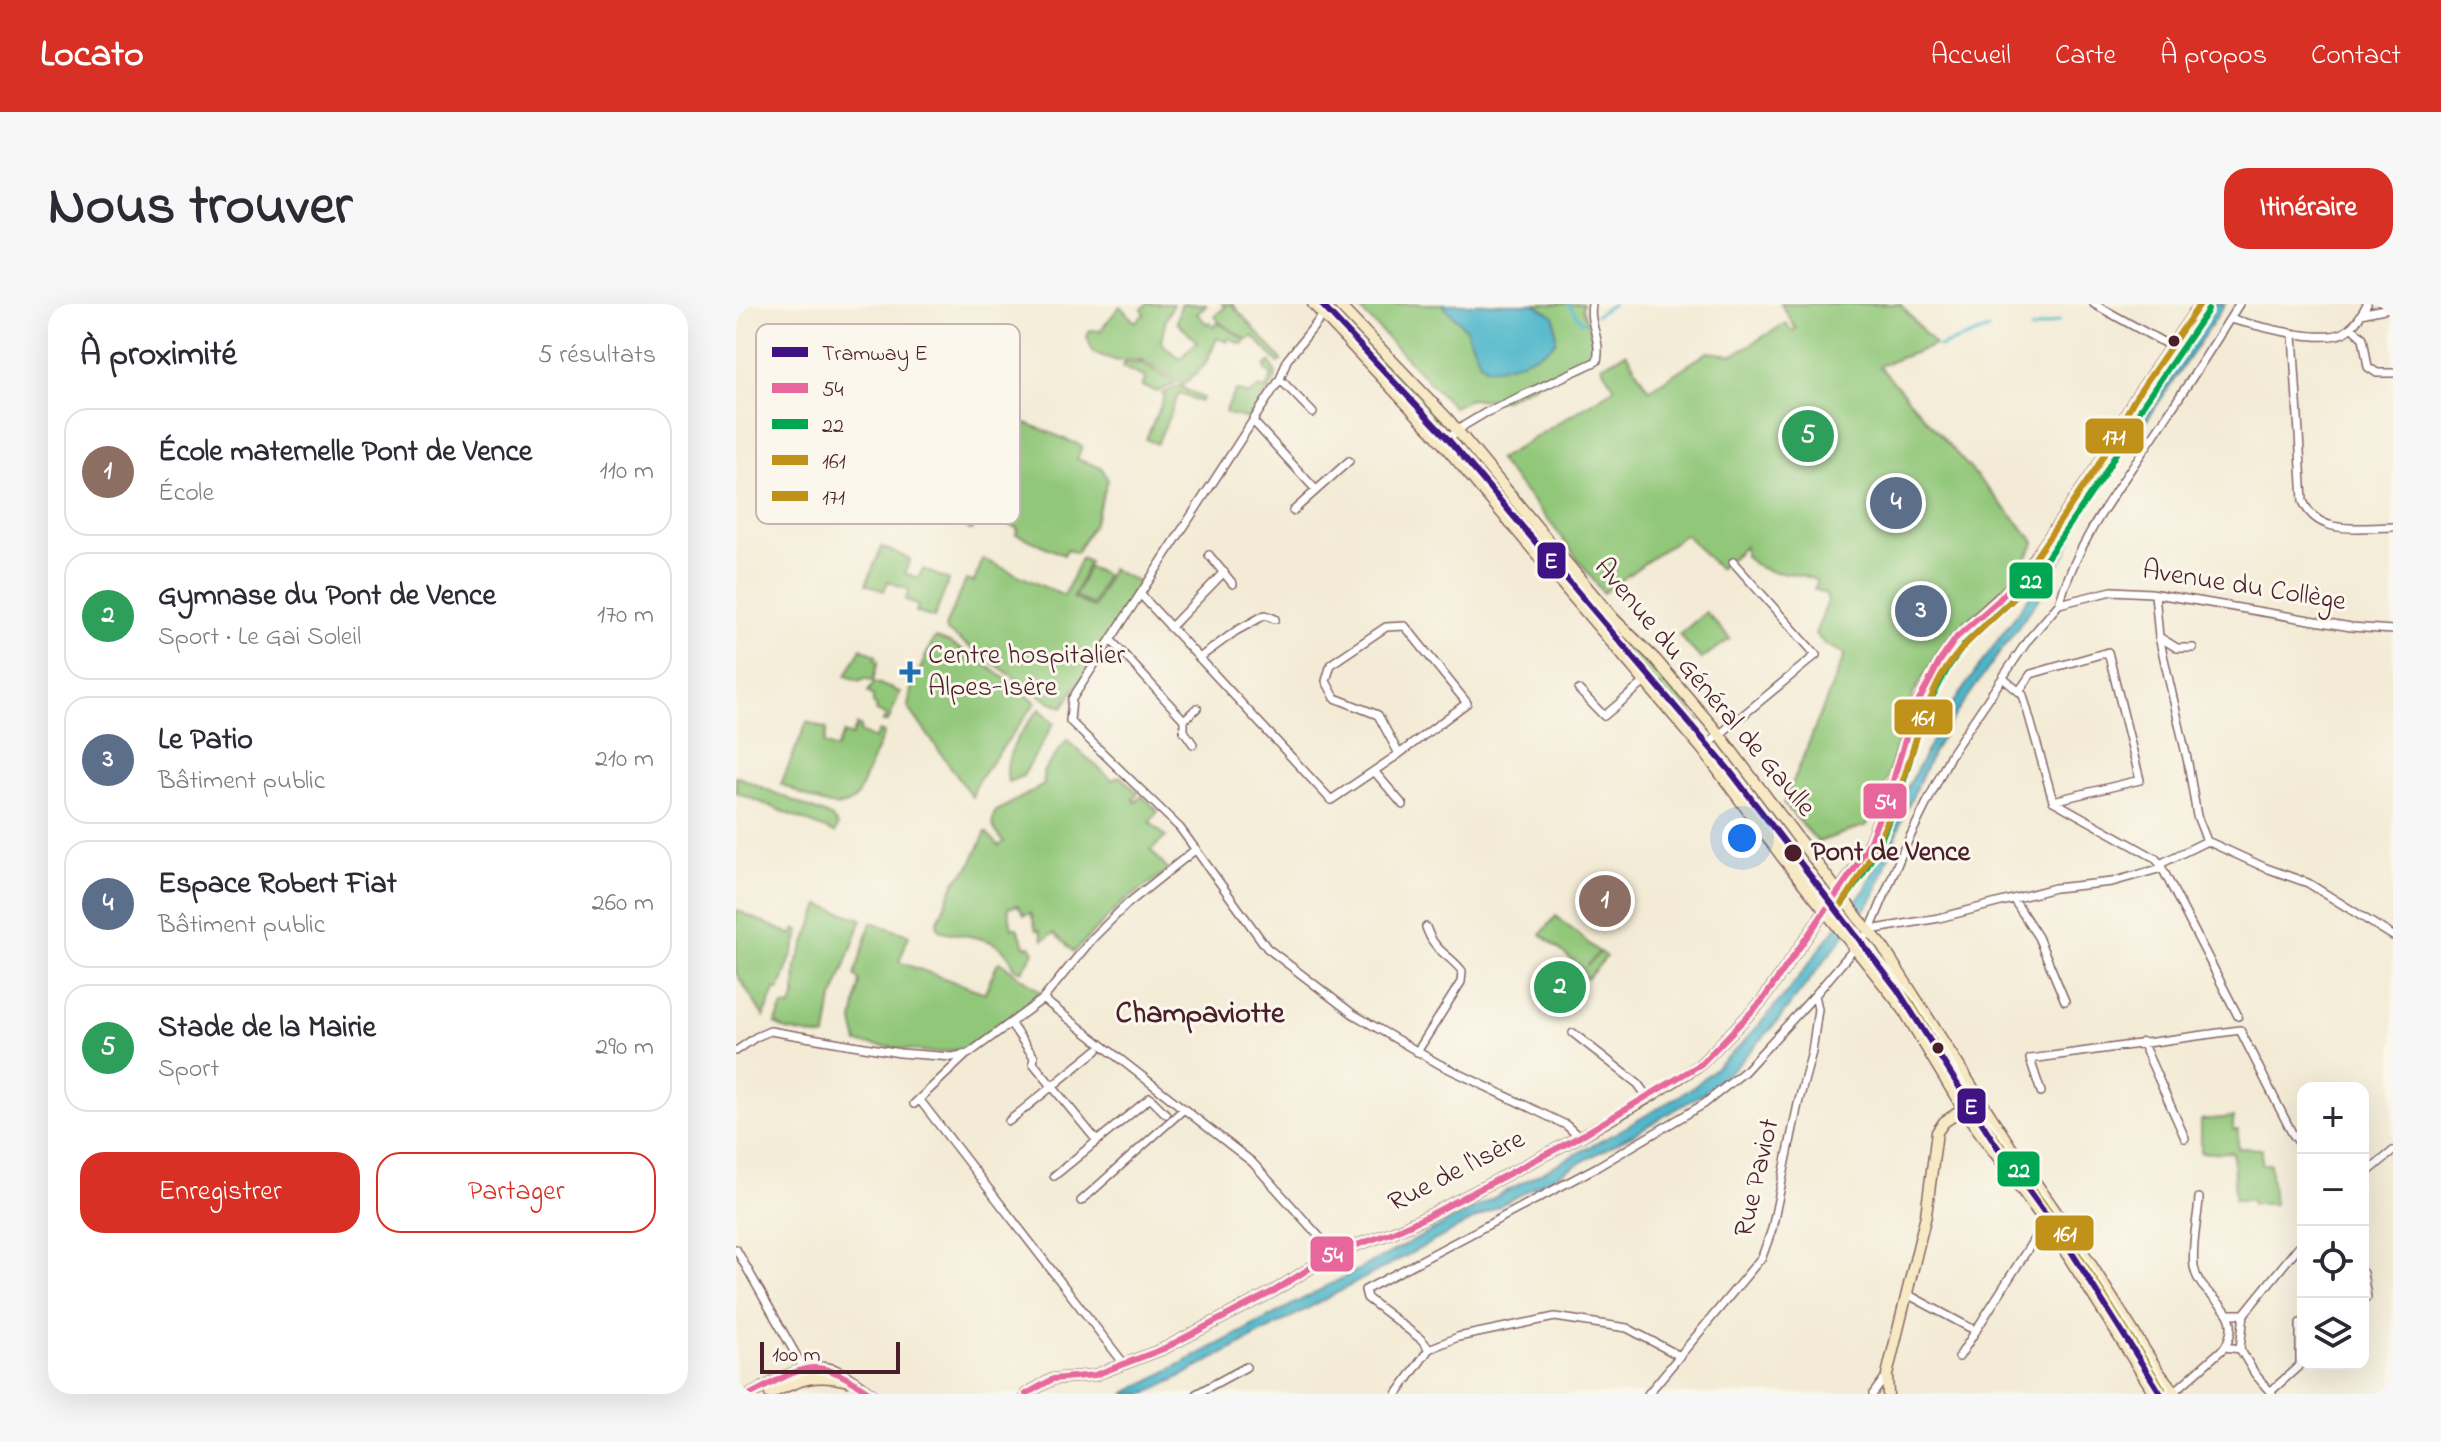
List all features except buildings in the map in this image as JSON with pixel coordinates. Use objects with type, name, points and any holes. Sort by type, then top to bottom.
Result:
[{"type":"main road","name":"Avenue du Général de Gaulle","points":[[1313,304],[1442,444],[1646,681],[1903,1009],[1963,1109],[2045,1222],[2155,1394]]},
{"type":"main road","name":"Avenue du Général de Gaulle","points":[[1338,304],[1458,431],[1614,619],[1656,660],[1719,734],[1870,930],[2174,1393]]},
{"type":"main road","name":"Rue de l'Isère","points":[[1026,1394],[1053,1379],[1095,1375],[1163,1349],[1274,1291],[1334,1253],[1426,1217],[1579,1137],[1701,1064],[1754,1009],[1842,895],[1870,841],[1893,781],[1914,710],[1940,661],[1957,637],[2021,578],[2097,467],[2134,400],[2200,304]]},
{"type":"main road","points":[[1888,1394],[1887,1375],[1926,1215],[1937,1132],[1944,1122],[1980,1098]]},
{"type":"main road","points":[[751,1394],[804,1369],[825,1368],[837,1371],[872,1394]]},
{"type":"main road","points":[[798,1380],[804,1369]]},
{"type":"main road","points":[[770,1394],[798,1380],[816,1376],[853,1382]]},
{"type":"street","points":[[1332,304],[1287,360],[1280,379],[1142,596],[1072,699],[1070,721],[1159,807],[1196,849],[1267,948],[1353,1014],[1462,1076],[1566,1125],[1579,1137]]},
{"type":"street","points":[[1442,444],[1485,413],[1597,361],[1598,338],[1592,324],[1592,304]]},
{"type":"street","points":[[2094,304],[2170,346]]},
{"type":"street","points":[[1870,930],[1903,851],[1951,754],[2028,640],[2059,604],[2068,572],[2097,519],[2239,304]]},
{"type":"street","points":[[2230,319],[2293,334],[2340,335],[2351,327],[2367,304]]},
{"type":"street","points":[[2361,314],[2393,307]]},
{"type":"street","points":[[2351,327],[2363,338],[2368,367],[2377,373],[2393,373]]},
{"type":"street","points":[[2293,334],[2303,501],[2309,515],[2324,525],[2339,528],[2393,527]]},
{"type":"street","points":[[1280,379],[1313,413]]},
{"type":"street","points":[[1253,421],[1316,490]]},
{"type":"street","points":[[1293,511],[1349,461]]},
{"type":"street","points":[[1209,555],[1233,584]]},
{"type":"street","points":[[1702,749],[1816,655],[1733,562]]},
{"type":"street","points":[[1170,628],[1224,572]]},
{"type":"street","name":"Avenue du Collège","points":[[2059,604],[2112,591],[2155,594],[2351,627],[2393,630]]},
{"type":"street","points":[[2155,594],[2159,637],[2197,816],[2207,841],[2308,883],[2393,936]]},
{"type":"street","points":[[1142,596],[1331,800],[1399,754],[1467,703],[1405,626],[1391,625],[1331,664],[1326,681],[1335,698],[1366,709],[1381,719],[1399,754]]},
{"type":"street","points":[[1199,658],[1236,631],[1265,615],[1275,619]]},
{"type":"street","points":[[2159,637],[2177,648],[2193,648]]},
{"type":"street","points":[[1111,640],[1184,720],[1184,731],[1193,744]]},
{"type":"street","points":[[2020,690],[2031,674],[2108,652],[2140,780],[2053,801]]},
{"type":"street","points":[[2004,679],[2020,690],[2053,801],[2155,858],[2238,1016]]},
{"type":"street","points":[[1579,690],[1604,716],[1646,681]]},
{"type":"street","points":[[1184,720],[1197,708]]},
{"type":"street","points":[[1374,771],[1403,805]]},
{"type":"street","points":[[1739,831],[1749,823]]},
{"type":"street","points":[[1429,1349],[1422,1340],[1367,1298],[1365,1290],[1611,1159],[1704,1104],[1752,1065],[1815,995],[1852,943],[1870,930],[1906,925],[2055,888],[2112,882],[2161,866],[2207,841]]},
{"type":"street","points":[[1125,1365],[916,1102],[968,1054],[1043,999],[1093,938],[1126,905],[1196,849]]},
{"type":"street","points":[[2014,900],[2038,937],[2065,1001]]},
{"type":"street","points":[[1417,1052],[1461,982],[1462,971],[1441,954],[1426,927]]},
{"type":"street","name":"Rue Paviot","points":[[1648,1394],[1762,1257],[1772,1229],[1812,1052],[1818,1009],[1815,995]]},
{"type":"street","points":[[1043,999],[1252,1162],[1334,1253]]},
{"type":"street","points":[[1010,1023],[1034,1057],[1033,1063],[1097,1141]]},
{"type":"street","points":[[2041,1092],[2030,1059],[2240,1030],[2297,1140]]},
{"type":"street","points":[[736,1051],[770,1031],[900,1053],[952,1057],[968,1054]]},
{"type":"street","points":[[1573,1033],[1638,1084],[1648,1098]]},
{"type":"street","points":[[2142,1042],[2185,1138]]},
{"type":"street","points":[[1009,1121],[1097,1050]]},
{"type":"street","points":[[1054,1176],[1150,1098],[1166,1114]]},
{"type":"street","points":[[1081,1201],[1184,1109]]},
{"type":"street","points":[[2369,1171],[2393,1151]]},
{"type":"street","points":[[2174,1393],[2225,1347],[2231,1335],[2229,1314],[2198,1280],[2194,1265],[2199,1198]]},
{"type":"street","points":[[1959,1357],[2045,1222]]},
{"type":"street","points":[[736,1249],[804,1369]]},
{"type":"street","points":[[2297,1249],[2244,1314],[2240,1349],[2271,1393],[2297,1368]]},
{"type":"street","points":[[1907,1294],[1976,1331]]},
{"type":"street","points":[[2229,1314],[2244,1314]]},
{"type":"street","points":[[1397,1394],[1429,1349],[1458,1337],[1555,1317],[1627,1328],[1678,1355]]},
{"type":"street","points":[[2225,1347],[2240,1349]]},
{"type":"street","points":[[1196,1394],[1246,1367]]},
{"type":"street","points":[[1873,1394],[1887,1375]]},
{"type":"green space","points":[[1147,304],[1173,304],[1161,342],[1179,359],[1197,342],[1177,322],[1181,304],[1207,304],[1197,314],[1207,324],[1210,322],[1213,327],[1218,323],[1246,340],[1242,344],[1229,338],[1227,342],[1217,338],[1205,365],[1183,385],[1143,360],[1118,361],[1093,353],[1087,336],[1090,330],[1100,331],[1120,306],[1135,322],[1145,313],[1142,309]]},
{"type":"green space","points":[[1222,304],[1232,304],[1282,360],[1278,363],[1253,336],[1248,340],[1219,322],[1215,316],[1225,307]]},
{"type":"green space","points":[[1355,304],[1583,304],[1596,350],[1584,361],[1502,400],[1470,399],[1453,407]]},
{"type":"green space","points":[[1781,304],[1900,304],[1935,345],[1879,366],[2035,542],[2023,564],[1997,596],[1941,650],[1914,692],[1887,779],[1867,825],[1818,842],[1784,804],[1845,654],[1826,645],[1815,634],[1828,601],[1826,594],[1814,589],[1815,580],[1762,568],[1745,556],[1745,546],[1719,569],[1685,534],[1603,593],[1498,460],[1615,388],[1601,366],[1626,353],[1649,390],[1708,352],[1733,355],[1786,323],[1792,331],[1796,329]]},
{"type":"green space","points":[[1349,320],[1385,362],[1442,419],[1432,427],[1340,328]]},
{"type":"green space","points":[[1270,362],[1276,373],[1275,381],[1248,419],[1225,412],[1236,390],[1250,395],[1259,387],[1266,389],[1272,375],[1265,366]]},
{"type":"green space","points":[[1143,363],[1175,384],[1157,392],[1142,386],[1146,378],[1122,367],[1124,364]]},
{"type":"green space","points":[[1179,386],[1203,398],[1201,402],[1179,393],[1157,444],[1146,439],[1165,396],[1162,394]]},
{"type":"green space","points":[[1026,423],[1082,446],[1077,459],[1102,468],[1108,480],[1094,523],[1076,553],[1067,549],[1064,555],[1016,534],[1018,528],[1006,524],[1020,524],[1020,437]]},
{"type":"green space","points":[[1465,447],[1632,640],[1622,648],[1456,454]]},
{"type":"green space","points":[[882,547],[910,559],[905,573],[918,578],[923,569],[949,580],[934,618],[916,612],[918,606],[905,600],[909,590],[888,581],[884,591],[866,584]]},
{"type":"green space","points":[[1081,558],[1089,562],[1073,598],[1094,608],[1111,569],[1142,584],[1063,707],[1047,700],[947,631],[945,627],[966,580],[974,582],[983,559],[1064,596]]},
{"type":"green space","points":[[1088,567],[1106,575],[1093,605],[1075,597]]},
{"type":"green space","points":[[1706,612],[1730,639],[1701,659],[1679,635]]},
{"type":"green space","points":[[936,638],[973,656],[1036,702],[977,782],[972,797],[908,707],[911,690]]},
{"type":"green space","points":[[1635,645],[1696,718],[1701,720],[1690,728],[1626,652]]},
{"type":"green space","points":[[861,648],[877,656],[873,681],[846,676]]},
{"type":"green space","points":[[874,682],[900,692],[888,722],[883,722],[886,715],[876,711],[873,696],[868,692]]},
{"type":"green space","points":[[1040,709],[1054,723],[1023,776],[1008,782],[1011,752]]},
{"type":"green space","points":[[807,722],[827,729],[824,744],[836,749],[844,733],[852,736],[857,725],[861,727],[860,732],[875,739],[879,731],[884,733],[856,798],[848,804],[829,805],[781,784]]},
{"type":"green space","points":[[1067,740],[1112,780],[1120,776],[1138,793],[1133,799],[1136,802],[1142,796],[1158,811],[1150,822],[1166,837],[1151,850],[1168,870],[1120,905],[1074,952],[1054,933],[1043,940],[1031,913],[1024,915],[1018,905],[1008,908],[1012,928],[1017,928],[1026,947],[1030,946],[1034,952],[1022,971],[1014,967],[1009,956],[993,943],[939,930],[937,923],[955,882],[970,866],[986,832],[999,846],[1004,842],[994,828],[995,812],[1044,785],[1043,772]]},
{"type":"green space","points":[[736,776],[831,817],[838,826],[835,833],[736,792]]},
{"type":"green space","points":[[820,905],[862,919],[831,1004],[826,1036],[822,1037],[787,1030],[775,1024],[783,1006],[791,1007],[795,995],[796,966]]},
{"type":"green space","points":[[736,910],[792,935],[795,929],[800,932],[779,990],[775,990],[764,1017],[736,973]]},
{"type":"green space","points":[[1556,916],[1599,952],[1587,966],[1600,952],[1606,957],[1587,979],[1581,974],[1584,970],[1541,934]]},
{"type":"green space","points":[[871,922],[909,935],[899,962],[985,993],[1000,962],[1040,991],[1026,1005],[967,1048],[936,1053],[858,1043],[853,1022],[860,981],[855,975]]},
{"type":"green space","points":[[1878,951],[1967,1086],[1959,1090],[1951,1081],[1900,998],[1867,959]]},
{"type":"green space","points":[[1986,1117],[2067,1233],[2166,1388],[2158,1392],[1976,1123]]},
{"type":"green space","points":[[2233,1117],[2233,1130],[2238,1130],[2238,1148],[2262,1149],[2262,1164],[2270,1164],[2274,1204],[2235,1200],[2233,1152],[2201,1153],[2201,1120]]},
{"type":"water","points":[[1442,304],[1535,304],[1555,317],[1556,341],[1544,351],[1524,360],[1503,367],[1487,368],[1480,362],[1466,329]]},
{"type":"water","points":[[2213,304],[2225,304],[2078,522],[2066,552],[2039,598],[1957,712],[1933,752],[1903,817],[1874,897],[1772,1028],[1735,1067],[1702,1094],[1632,1135],[1174,1380],[1145,1394],[1124,1394],[1614,1134],[1694,1087],[1743,1043],[1788,991],[1866,888],[1900,801],[1949,709],[2035,588],[2071,517],[2116,455]]},
{"type":"waterway","points":[[1568,304],[1585,322]]},
{"type":"waterway","points":[[1596,315],[1613,304]]},
{"type":"waterway","points":[[2031,330],[2059,321]]},
{"type":"waterway","points":[[1939,347],[1989,329]]},
{"type":"tram line","name":"E","points":[[1321,304],[1447,438],[1730,771],[1897,989],[1996,1145],[2062,1237],[2161,1394]]},
{"type":"tram line","points":[[1662,682],[1679,709]]},
{"type":"transit line","name":"171","points":[[2028,568],[2097,467],[2134,400],[2200,304]]},
{"type":"transit line","name":"22","points":[[2163,1389],[2066,1235],[1971,1103],[1912,1004],[1837,911],[1879,845],[1903,784],[1923,714],[1949,666],[1965,644],[2029,584],[2105,473],[2143,405],[2208,310]]},
{"type":"transit line","name":"54","points":[[1026,1394],[1053,1379],[1095,1375],[1163,1349],[1274,1291],[1334,1253],[1426,1217],[1579,1137],[1701,1064],[1762,1001],[1855,868],[1870,841],[1893,781],[1914,710],[1940,661],[1957,637],[1998,601],[2028,568]]},
{"type":"transit line","name":"161","points":[[2036,574],[1962,649],[1941,677],[1924,715],[1883,832],[1837,911],[1912,1004],[1971,1103],[2066,1235],[2163,1389]]},
{"type":"transit line","name":"54","points":[[751,1394],[786,1376],[812,1368],[837,1373],[872,1394]]},
{"type":"place","name":"Stade de la Mairie","points":[[1808,436]]},
{"type":"place","name":"Espace Robert Fiat","points":[[1896,503]]},
{"type":"place","name":"Le Patio","points":[[1921,611]]},
{"type":"place","name":"Centre hospitalier Alpes-Isère","points":[[910,672]]},
{"type":"place","name":"Pont de Vence","points":[[1793,853]]},
{"type":"place","name":"École maternelle Pont de Vence","points":[[1605,901]]},
{"type":"place","name":"Gymnase du Pont de Vence","points":[[1560,987]]},
{"type":"district","name":"Champaviotte","points":[[1200,1015]]}]
